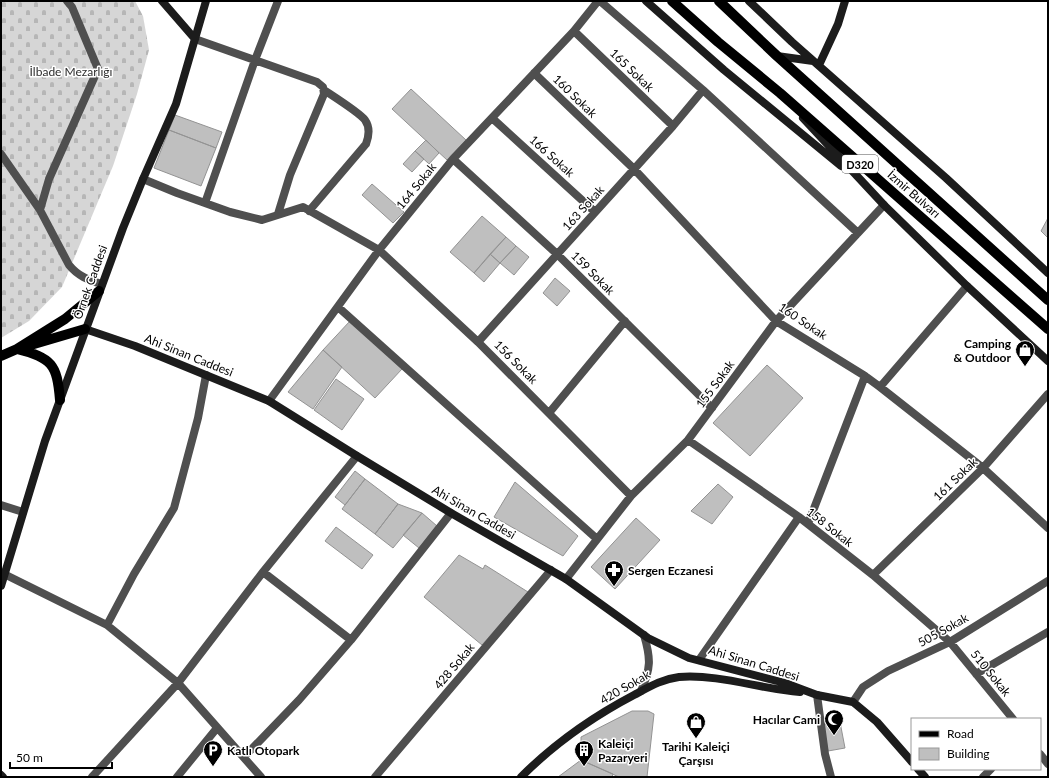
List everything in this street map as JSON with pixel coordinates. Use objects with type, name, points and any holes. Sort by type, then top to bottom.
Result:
[{"type":"main road","points":[[162,1],[195,40]]},
{"type":"main road","name":"Örnek Caddesi","points":[[1,586],[45,441],[85,329],[142,179],[176,104],[206,1]]},
{"type":"main road","points":[[646,1],[724,70],[864,185]]},
{"type":"main road","name":"İzmir Bulvarı","points":[[672,1],[718,42],[780,93],[1048,329]]},
{"type":"main road","name":"İzmir Bulvarı","points":[[719,1],[777,56],[1048,300]]},
{"type":"main road","points":[[749,1],[816,63],[946,178],[1048,273]]},
{"type":"main road","points":[[816,63],[838,24],[845,1]]},
{"type":"main road","points":[[777,56],[816,63]]},
{"type":"main road","points":[[780,93],[864,185],[967,286],[1048,361]]},
{"type":"main road","points":[[18,349],[65,319],[101,287]]},
{"type":"main road","points":[[1,356],[18,349],[85,329]]},
{"type":"main road","name":"Ahi Sinan Caddesi","points":[[85,329],[135,346],[269,401],[451,513],[566,578],[644,635],[689,658],[785,684],[813,694],[853,702]]},
{"type":"main road","points":[[18,349],[46,359],[53,367],[57,376],[60,400]]},
{"type":"main road","name":"420 Sokak","points":[[521,777],[564,740],[615,705],[661,680],[680,677],[715,678],[785,691],[813,694]]},
{"type":"main road","points":[[853,702],[876,722],[911,761]]},
{"type":"street","points":[[40,210],[48,179],[98,69],[72,7],[67,1]]},
{"type":"street","points":[[205,203],[255,60],[278,1]]},
{"type":"street","points":[[599,1],[703,90],[858,233]]},
{"type":"street","name":"164 Sokak","points":[[269,401],[379,250],[453,159],[574,31],[599,1]]},
{"type":"street","name":"165 Sokak","points":[[574,31],[673,126]]},
{"type":"street","points":[[142,179],[205,203],[262,220],[278,214],[303,208],[309,211],[366,144],[368,129],[364,119],[324,90],[323,87],[317,82],[195,40]]},
{"type":"street","name":"160 Sokak","points":[[534,73],[634,170],[776,321],[865,376],[880,387],[983,468],[1048,528]]},
{"type":"street","points":[[278,214],[290,175],[324,94],[324,90]]},
{"type":"street","name":"163 Sokak","points":[[478,342],[634,170],[703,90]]},
{"type":"street","name":"166 Sokak","points":[[492,118],[595,212]]},
{"type":"street","points":[[1,154],[40,210],[69,265],[75,272],[101,287]]},
{"type":"street","name":"159 Sokak","points":[[453,159],[557,254],[712,408]]},
{"type":"street","name":"155 Sokak","points":[[566,578],[631,496],[688,440],[776,321],[884,205]]},
{"type":"street","name":"156 Sokak","points":[[309,211],[379,250],[478,342],[631,496]]},
{"type":"street","points":[[880,387],[967,286]]},
{"type":"street","points":[[338,306],[597,539]]},
{"type":"street","points":[[549,413],[625,321]]},
{"type":"street","points":[[107,625],[134,574],[174,508],[198,418],[206,375]]},
{"type":"street","points":[[808,524],[865,376]]},
{"type":"street","name":"161 Sokak","points":[[873,575],[983,468],[1048,394]]},
{"type":"street","name":"158 Sokak","points":[[688,440],[808,524],[873,575],[950,642]]},
{"type":"street","points":[[92,777],[178,683],[263,572],[357,456]]},
{"type":"street","points":[[1,505],[23,512]]},
{"type":"street","points":[[244,757],[299,700],[351,640],[451,513]]},
{"type":"street","points":[[699,660],[799,518]]},
{"type":"street","name":"428 Sokak","points":[[375,777],[551,570]]},
{"type":"street","points":[[263,572],[351,640]]},
{"type":"street","points":[[4,574],[107,625],[178,683],[261,777]]},
{"type":"street","name":"505 Sokak","points":[[853,702],[863,687],[888,671],[950,642],[1048,581]]},
{"type":"street","points":[[976,674],[1048,632]]},
{"type":"street","points":[[641,691],[650,668],[649,655],[644,635]]},
{"type":"street","name":"510 Sokak","points":[[950,642],[1011,718]]},
{"type":"street","points":[[813,694],[831,777]]},
{"type":"street","points":[[177,777],[217,728]]},
{"type":"street","points":[[1041,755],[1048,764]]},
{"type":"green space","name":"İlbade Mezarlığı","points":[[1,1],[135,1],[143,16],[149,50],[137,94],[113,166],[62,287],[29,321],[1,338]]},
{"type":"building","points":[[411,89],[466,140],[447,160],[392,109]]},
{"type":"building","points":[[175,115],[222,132],[216,148],[169,130]]},
{"type":"building","points":[[169,130],[216,148],[201,186],[154,168]]},
{"type":"building","points":[[426,140],[439,153],[429,164],[415,151]]},
{"type":"building","points":[[415,151],[424,159],[412,172],[403,164]]},
{"type":"building","points":[[372,184],[404,212],[393,223],[362,195]]},
{"type":"building","points":[[482,216],[506,237],[474,273],[450,252]]},
{"type":"building","points":[[1048,218],[1048,238],[1041,231]]},
{"type":"building","points":[[506,237],[516,246],[500,263],[490,254]]},
{"type":"building","points":[[516,246],[529,257],[514,275],[500,263]]},
{"type":"building","points":[[490,254],[500,263],[484,282],[474,273]]},
{"type":"building","points":[[555,278],[570,291],[557,306],[543,293]]},
{"type":"building","points":[[350,321],[402,369],[375,398],[323,350]]},
{"type":"building","points":[[323,350],[342,367],[313,409],[288,392]]},
{"type":"building","points":[[767,365],[803,398],[750,456],[713,423]]},
{"type":"building","points":[[336,379],[364,399],[342,430],[314,410]]},
{"type":"building","points":[[355,471],[365,479],[345,505],[335,497]]},
{"type":"building","points":[[365,479],[398,504],[375,534],[342,509]]},
{"type":"building","points":[[515,482],[578,536],[563,556],[494,517]]},
{"type":"building","points":[[718,484],[733,497],[712,524],[691,511]]},
{"type":"building","points":[[398,504],[422,513],[393,548],[375,534]]},
{"type":"building","points":[[422,513],[437,526],[419,548],[403,535]]},
{"type":"building","points":[[636,518],[660,540],[615,589],[591,567]]},
{"type":"building","points":[[336,527],[373,555],[362,569],[325,541]]},
{"type":"building","points":[[459,555],[483,569],[485,565],[528,592],[482,645],[424,597]]},
{"type":"building","points":[[632,711],[648,711],[654,714],[647,777],[619,777],[581,760],[581,737]]},
{"type":"building","name":"Hacılar Cami","points":[[840,722],[845,748],[828,751],[823,725]]},
{"type":"building","name":"Kaleiçi Pazaryeri","points":[[581,760],[613,774],[612,777],[558,777]]},
{"type":"place","name":"Camping & Outdoor","points":[[1025,367]]},
{"type":"place","name":"Sergen Eczanesi","points":[[614,587]]},
{"type":"place","name":"Hacılar Cami","points":[[834,736]]},
{"type":"place","name":"Tarihi Kaleiçi Çarşısı","points":[[696,739]]},
{"type":"place","name":"Katlı Otopark","points":[[213,767]]},
{"type":"place","name":"Kaleiçi Pazaryeri","points":[[584,767]]}]
